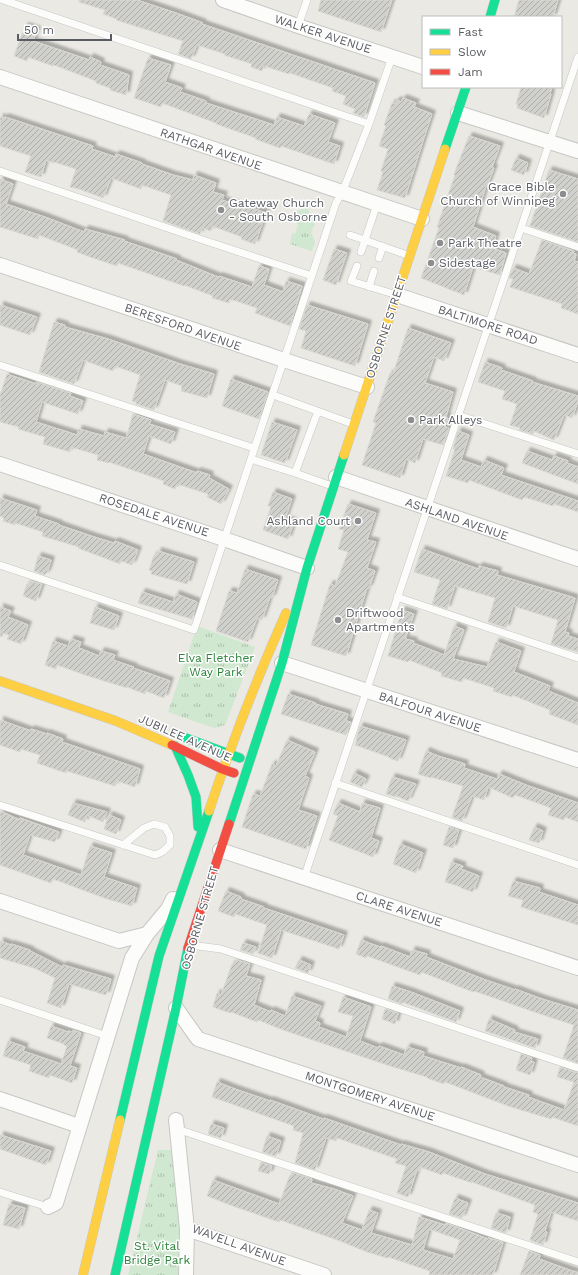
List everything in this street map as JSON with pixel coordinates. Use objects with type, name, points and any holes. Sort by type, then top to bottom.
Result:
[{"type":"main road","points":[[490,16],[495,0]]},
{"type":"main road","name":"OSBORNE STREET","points":[[115,1275],[189,945],[282,663],[307,568],[466,88]]},
{"type":"main road","name":"OSBORNE STREET","points":[[83,1275],[159,956],[222,769],[267,655],[307,568]]},
{"type":"main road","name":"JUBILEE AVENUE","points":[[0,681],[116,721],[222,769],[245,776]]},
{"type":"main road","name":"JUBILEE AVENUE","points":[[116,721],[169,733],[250,762]]},
{"type":"main road","points":[[174,746],[188,775],[196,797],[198,837]]},
{"type":"street","name":"WALKER AVENUE","points":[[223,0],[422,67]]},
{"type":"street","name":"RATHGAR AVENUE","points":[[0,77],[422,219]]},
{"type":"street","points":[[458,113],[578,151]]},
{"type":"street","name":"BERESFORD AVENUE","points":[[0,265],[284,360],[367,386]]},
{"type":"street","name":"BALTIMORE ROAD","points":[[397,295],[578,355]]},
{"type":"street","name":"ROSEDALE AVENUE","points":[[0,464],[307,568]]},
{"type":"street","name":"ASHLAND AVENUE","points":[[335,482],[428,509],[578,559]]},
{"type":"street","name":"BALFOUR AVENUE","points":[[282,663],[578,760]]},
{"type":"street","name":"CLARE AVENUE","points":[[220,850],[578,968]]},
{"type":"street","name":"OSBORNE STREET","points":[[48,1207],[56,1203],[132,958],[147,934],[168,908],[185,876]]},
{"type":"street","points":[[0,901],[119,941],[147,934]]},
{"type":"street","points":[[119,941],[132,958]]},
{"type":"street","name":"MONTGOMERY AVENUE","points":[[176,1008],[198,1039],[578,1165]]},
{"type":"street","points":[[0,1099],[79,1126]]},
{"type":"street","name":"WAVELL AVENUE","points":[[176,1125],[187,1229],[324,1275]]},
{"type":"street","points":[[186,1275],[187,1229]]},
{"type":"lane","points":[[3,0],[369,124]]},
{"type":"lane","points":[[298,26],[307,0]]},
{"type":"lane","points":[[0,565],[194,630],[336,204],[342,193],[369,124],[392,57]]},
{"type":"lane","points":[[304,878],[365,691],[428,509],[578,57]]},
{"type":"lane","points":[[0,171],[312,276]]},
{"type":"lane","points":[[361,252],[377,204]]},
{"type":"lane","points":[[521,228],[578,247]]},
{"type":"lane","points":[[350,235],[410,256]]},
{"type":"lane","points":[[379,258],[383,246]]},
{"type":"lane","points":[[357,266],[351,281],[397,295]]},
{"type":"lane","points":[[368,287],[374,271]]},
{"type":"lane","points":[[0,365],[254,448]]},
{"type":"lane","points":[[272,394],[354,424]]},
{"type":"lane","points":[[294,473],[318,411]]},
{"type":"lane","points":[[458,415],[578,454]]},
{"type":"lane","points":[[251,459],[294,473],[335,482]]},
{"type":"lane","points":[[397,597],[578,658]]},
{"type":"lane","points":[[335,783],[578,865]]},
{"type":"lane","points":[[0,805],[123,846],[155,855],[162,852],[170,845],[170,836],[165,827],[154,824],[144,828],[123,846]]},
{"type":"lane","points":[[189,945],[221,949],[578,1068]]},
{"type":"lane","points":[[0,1000],[107,1036]]},
{"type":"lane","points":[[176,1125],[578,1262]]},
{"type":"lane","points":[[0,1192],[48,1207]]},
{"type":"green space","points":[[307,206],[311,216],[313,216],[316,220],[311,232],[315,242],[312,251],[290,244],[292,233],[295,234],[298,225],[292,214]]},
{"type":"green space","name":"Elva Fletcher Way Park","points":[[197,626],[255,647],[225,725],[214,728],[168,712]]},
{"type":"green space","name":"St. Vital Bridge Park","points":[[158,1150],[172,1150],[180,1229],[179,1275],[128,1275]]},
{"type":"building","points":[[79,0],[137,0],[203,23],[202,24],[375,83],[364,117],[353,113],[355,109],[343,104],[346,96],[332,91],[333,88],[290,73],[289,74],[264,66],[262,71],[251,67],[252,64],[197,45],[191,59],[178,54],[183,41],[116,20],[117,19],[103,14],[105,10],[79,2]]},
{"type":"building","points":[[321,0],[392,0],[381,32],[318,11]]},
{"type":"building","points":[[519,0],[558,0],[553,16],[514,16]]},
{"type":"building","points":[[25,26],[37,30],[33,41],[89,60],[90,57],[101,62],[100,65],[129,75],[126,95],[110,90],[110,88],[96,83],[96,81],[54,65],[53,66],[28,57],[27,61],[14,56]]},
{"type":"building","points":[[148,58],[171,65],[165,82],[182,88],[180,92],[206,101],[206,103],[274,125],[277,117],[304,126],[309,114],[335,123],[328,142],[340,146],[334,164],[281,146],[280,148],[162,103],[161,107],[134,98]]},
{"type":"building","points":[[521,88],[552,88],[544,118],[517,108],[518,105],[516,104]]},
{"type":"building","points":[[403,98],[416,103],[414,107],[432,114],[405,198],[377,190],[388,149],[379,146],[386,126],[384,125],[392,103],[395,104],[397,100],[401,102]]},
{"type":"building","points":[[0,117],[5,119],[5,117],[93,146],[92,149],[115,157],[116,154],[173,175],[193,180],[194,175],[216,183],[213,192],[224,195],[222,200],[266,213],[255,244],[241,239],[242,237],[212,226],[211,231],[202,228],[200,234],[163,221],[171,195],[142,185],[141,189],[111,178],[103,198],[70,187],[76,169],[46,160],[41,177],[25,172],[31,156],[0,146]]},
{"type":"building","points":[[469,136],[500,146],[492,167],[494,168],[486,186],[473,227],[496,236],[492,248],[506,253],[500,275],[473,267],[464,295],[421,278],[439,228],[437,227],[455,175],[454,174]]},
{"type":"building","points":[[516,158],[528,163],[524,175],[511,170]]},
{"type":"building","points":[[549,170],[578,179],[578,242],[530,226]]},
{"type":"building","points":[[0,179],[13,184],[6,204],[84,232],[85,229],[125,240],[124,241],[177,259],[176,260],[218,277],[219,276],[252,287],[259,266],[269,269],[264,285],[283,292],[286,281],[302,286],[290,326],[255,313],[257,308],[230,299],[229,303],[212,298],[213,296],[184,285],[118,263],[117,266],[90,257],[77,252],[78,250],[39,235],[38,239],[0,227]]},
{"type":"building","points":[[542,240],[574,251],[573,253],[576,254],[574,261],[578,262],[578,314],[561,308],[562,304],[510,287],[513,279],[509,278],[513,268],[529,274]]},
{"type":"building","points":[[334,249],[347,253],[336,285],[323,280]]},
{"type":"building","points":[[0,305],[37,317],[30,335],[0,325]]},
{"type":"building","points":[[307,305],[368,324],[355,366],[301,348],[306,331],[299,329]]},
{"type":"building","points":[[54,322],[65,325],[65,327],[108,339],[214,374],[207,398],[181,391],[182,386],[165,380],[154,410],[136,404],[136,402],[132,401],[140,375],[115,366],[113,371],[83,360],[74,384],[39,372]]},
{"type":"building","points":[[408,328],[451,343],[444,361],[434,357],[425,383],[453,392],[446,417],[448,418],[445,427],[449,428],[443,445],[423,439],[415,463],[406,459],[400,478],[362,465],[376,423],[373,422],[390,373],[393,374]]},
{"type":"building","points":[[485,362],[502,368],[501,370],[533,381],[532,382],[578,396],[578,401],[572,418],[564,415],[554,440],[534,431],[533,434],[519,430],[520,428],[510,425],[517,404],[502,399],[505,391],[478,382]]},
{"type":"building","points":[[7,374],[36,384],[36,382],[71,393],[70,396],[83,401],[78,414],[42,402],[36,422],[77,435],[79,429],[104,436],[105,432],[126,438],[133,414],[151,420],[149,424],[175,432],[171,444],[149,436],[143,454],[197,473],[197,471],[210,475],[209,478],[229,489],[221,504],[207,497],[208,494],[177,484],[175,489],[163,484],[164,481],[109,462],[97,460],[98,455],[71,447],[70,452],[43,444],[45,437],[18,429],[19,427],[0,422],[0,395]]},
{"type":"building","points":[[231,379],[268,392],[259,419],[222,406]]},
{"type":"building","points":[[272,422],[297,430],[285,463],[261,455]]},
{"type":"building","points":[[458,431],[469,435],[461,460],[481,467],[484,460],[504,468],[501,475],[578,501],[578,512],[554,504],[553,506],[524,497],[522,500],[469,480],[468,483],[446,476],[455,449],[453,449]]},
{"type":"building","points":[[527,451],[552,460],[554,456],[568,461],[567,463],[578,467],[578,484],[522,463]]},
{"type":"building","points":[[273,492],[292,499],[285,519],[294,522],[288,539],[263,530],[271,507],[268,506]]},
{"type":"building","points":[[0,498],[37,510],[35,516],[94,537],[114,543],[115,541],[138,550],[132,565],[121,561],[120,564],[78,548],[79,547],[42,536],[43,532],[15,523],[15,525],[3,521],[4,518],[0,516]]},
{"type":"building","points":[[348,504],[376,513],[367,540],[376,542],[367,568],[375,571],[369,588],[367,588],[346,656],[311,645],[330,584],[335,586],[348,552],[338,549],[344,530],[339,529]]},
{"type":"building","points":[[422,549],[478,569],[479,566],[498,571],[497,575],[575,598],[565,632],[569,633],[568,636],[578,639],[578,652],[551,644],[558,620],[513,606],[506,628],[488,622],[495,598],[455,586],[447,609],[432,604],[440,580],[414,572]]},
{"type":"building","points":[[158,551],[194,562],[187,584],[151,574],[152,571],[149,570],[154,555],[157,556]]},
{"type":"building","points":[[38,556],[51,560],[45,575],[34,571]]},
{"type":"building","points":[[245,569],[278,580],[262,620],[257,618],[248,642],[216,631],[229,591],[237,593]]},
{"type":"building","points":[[31,581],[42,584],[36,601],[23,596],[27,584],[29,585]]},
{"type":"building","points":[[142,592],[173,602],[176,594],[197,602],[192,619],[138,603]]},
{"type":"building","points":[[0,607],[11,611],[8,617],[28,625],[21,644],[7,639],[9,635],[3,633],[2,637],[0,636]]},
{"type":"building","points":[[95,607],[119,616],[114,630],[90,623]]},
{"type":"building","points":[[402,610],[414,614],[405,639],[414,641],[413,643],[444,655],[454,626],[464,630],[453,659],[487,667],[496,642],[521,651],[514,672],[550,686],[548,691],[578,703],[578,725],[549,714],[550,710],[512,695],[512,697],[493,691],[494,688],[463,678],[462,682],[441,676],[442,673],[409,660],[408,662],[388,656]]},
{"type":"building","points":[[71,639],[81,642],[79,648],[99,656],[101,651],[115,655],[113,660],[170,681],[164,698],[146,691],[145,694],[57,665],[56,669],[45,665],[53,641],[68,646]]},
{"type":"building","points":[[288,694],[348,714],[346,721],[351,722],[346,735],[281,714]]},
{"type":"building","points":[[0,720],[31,731],[31,729],[47,733],[63,739],[62,742],[140,769],[135,787],[117,781],[115,786],[67,771],[66,773],[37,763],[40,755],[21,749],[20,752],[0,745]]},
{"type":"building","points":[[360,726],[406,740],[398,761],[355,745]]},
{"type":"building","points":[[287,740],[315,752],[305,776],[309,778],[298,810],[317,816],[306,849],[242,827],[253,794],[260,796],[272,764],[276,766]]},
{"type":"building","points":[[426,751],[465,764],[464,768],[497,779],[499,774],[578,803],[578,822],[565,817],[564,820],[548,815],[551,808],[515,795],[513,798],[488,787],[484,800],[472,796],[462,821],[452,817],[463,786],[418,774]]},
{"type":"building","points":[[354,773],[366,779],[362,787],[350,782]]},
{"type":"building","points":[[392,777],[416,784],[408,801],[386,794]]},
{"type":"building","points":[[73,803],[107,812],[103,822],[87,815],[85,822],[68,815]]},
{"type":"building","points":[[338,803],[360,812],[362,803],[380,808],[371,838],[379,841],[373,857],[329,840],[338,816],[333,814]]},
{"type":"building","points":[[0,811],[20,820],[20,818],[59,832],[55,842],[30,835],[23,855],[81,875],[90,846],[112,853],[104,877],[137,888],[132,906],[107,899],[53,879],[51,883],[0,865]]},
{"type":"building","points":[[109,815],[121,820],[116,834],[104,829]]},
{"type":"building","points":[[449,827],[459,830],[453,848],[443,845]]},
{"type":"building","points":[[534,827],[543,831],[539,843],[529,840]]},
{"type":"building","points":[[400,844],[423,853],[416,873],[393,864]]},
{"type":"building","points":[[451,862],[463,866],[461,869],[479,876],[473,892],[445,882]]},
{"type":"building","points":[[513,881],[540,888],[539,892],[578,905],[578,925],[521,907],[523,900],[508,896]]},
{"type":"building","points":[[226,891],[264,908],[344,935],[339,949],[281,930],[272,958],[258,953],[267,925],[235,914],[234,917],[218,911]]},
{"type":"building","points":[[361,940],[410,957],[412,950],[427,954],[426,957],[483,979],[578,1010],[578,1063],[563,1058],[574,1025],[474,991],[473,992],[421,972],[420,975],[367,956],[366,958],[356,954]]},
{"type":"building","points":[[0,941],[30,950],[62,967],[63,965],[111,979],[106,995],[69,984],[61,1008],[47,1003],[55,978],[34,968],[0,958]]},
{"type":"building","points":[[243,943],[256,947],[253,954],[240,950]]},
{"type":"building","points":[[237,960],[250,964],[246,976],[261,980],[254,1005],[285,1016],[292,996],[321,1006],[315,1021],[320,1023],[319,1027],[346,1037],[353,1016],[338,1012],[343,997],[371,1007],[360,1041],[378,1048],[379,1046],[404,1055],[407,1047],[424,1052],[423,1056],[461,1067],[481,1075],[480,1077],[564,1110],[574,1082],[557,1077],[560,1067],[578,1073],[578,1126],[552,1117],[551,1119],[508,1106],[445,1082],[444,1084],[427,1077],[283,1030],[258,1020],[257,1022],[213,1007],[217,993],[221,995],[232,964],[234,965]]},
{"type":"building","points":[[299,960],[311,965],[308,973],[295,968]]},
{"type":"building","points":[[392,986],[460,1011],[456,1022],[402,1002],[402,1004],[388,999]]},
{"type":"building","points":[[385,1009],[398,1013],[395,1024],[382,1019]]},
{"type":"building","points":[[489,1019],[515,1030],[514,1032],[538,1039],[535,1048],[485,1031]]},
{"type":"building","points":[[51,1026],[68,1032],[72,1032],[73,1030],[81,1033],[70,1066],[77,1068],[72,1083],[50,1075],[49,1078],[29,1071],[31,1065],[3,1056],[8,1041],[25,1047],[23,1051],[61,1064],[67,1046],[47,1038]]},
{"type":"building","points":[[521,1054],[532,1058],[531,1061],[534,1062],[530,1075],[516,1070]]},
{"type":"building","points":[[217,1082],[401,1145],[429,1152],[485,1174],[578,1203],[578,1221],[551,1212],[545,1231],[547,1232],[543,1245],[530,1240],[538,1214],[533,1212],[535,1205],[472,1182],[443,1173],[442,1175],[420,1167],[419,1171],[417,1170],[408,1197],[397,1193],[406,1166],[395,1163],[397,1159],[337,1138],[336,1141],[326,1138],[315,1170],[295,1163],[303,1133],[293,1130],[294,1126],[212,1097]]},
{"type":"building","points":[[211,1124],[224,1128],[221,1138],[208,1134]]},
{"type":"building","points":[[0,1135],[51,1151],[46,1165],[0,1149]]},
{"type":"building","points":[[267,1136],[281,1141],[276,1156],[262,1152]]},
{"type":"building","points":[[261,1162],[272,1166],[269,1174],[258,1171]]},
{"type":"building","points":[[292,1172],[312,1179],[311,1183],[353,1196],[342,1223],[362,1230],[369,1210],[378,1213],[371,1233],[412,1245],[419,1217],[445,1225],[446,1223],[488,1239],[503,1242],[493,1275],[429,1275],[430,1271],[388,1257],[387,1258],[367,1252],[280,1220],[279,1222],[207,1196],[213,1180],[279,1204],[290,1175],[291,1176]],"holes":[[[429,1229],[460,1240],[453,1259],[423,1250]]]},
{"type":"building","points":[[455,1198],[468,1203],[462,1218],[449,1214]]},
{"type":"building","points":[[9,1204],[25,1208],[19,1229],[3,1225]]},
{"type":"building","points":[[496,1213],[510,1217],[506,1233],[491,1228]]},
{"type":"building","points":[[529,1251],[540,1255],[539,1259],[578,1273],[578,1275],[520,1275]]},
{"type":"traffic: fast","points":[[490,16],[495,0]]},
{"type":"traffic: fast","points":[[445,149],[466,88]]},
{"type":"traffic: fast","points":[[229,824],[282,663],[307,568],[344,455]]},
{"type":"traffic: fast","points":[[178,735],[240,758]]},
{"type":"traffic: fast","points":[[175,746],[196,797],[198,827]]},
{"type":"traffic: fast","points":[[120,1120],[159,956],[209,811]]},
{"type":"traffic: fast","points":[[115,1275],[176,1008],[188,948]]},
{"type":"traffic: slow","points":[[344,455],[445,149]]},
{"type":"traffic: slow","points":[[209,811],[245,711],[286,613]]},
{"type":"traffic: slow","points":[[0,681],[116,721],[172,745]]},
{"type":"traffic: slow","points":[[83,1275],[120,1120]]},
{"type":"traffic: jam","points":[[172,745],[222,769],[234,773]]},
{"type":"traffic: jam","points":[[188,948],[229,824]]},
{"type":"place","name":"Grace Bible Church of Winnipeg","points":[[563,194]]},
{"type":"place","name":"Gateway Church - South Osborne","points":[[221,210]]},
{"type":"place","name":"Park Theatre","points":[[440,243]]},
{"type":"place","name":"Sidestage","points":[[431,263]]},
{"type":"place","name":"Park Alleys","points":[[411,420]]},
{"type":"place","name":"Ashland Court","points":[[358,521]]},
{"type":"place","name":"Driftwood Apartments","points":[[338,620]]}]
